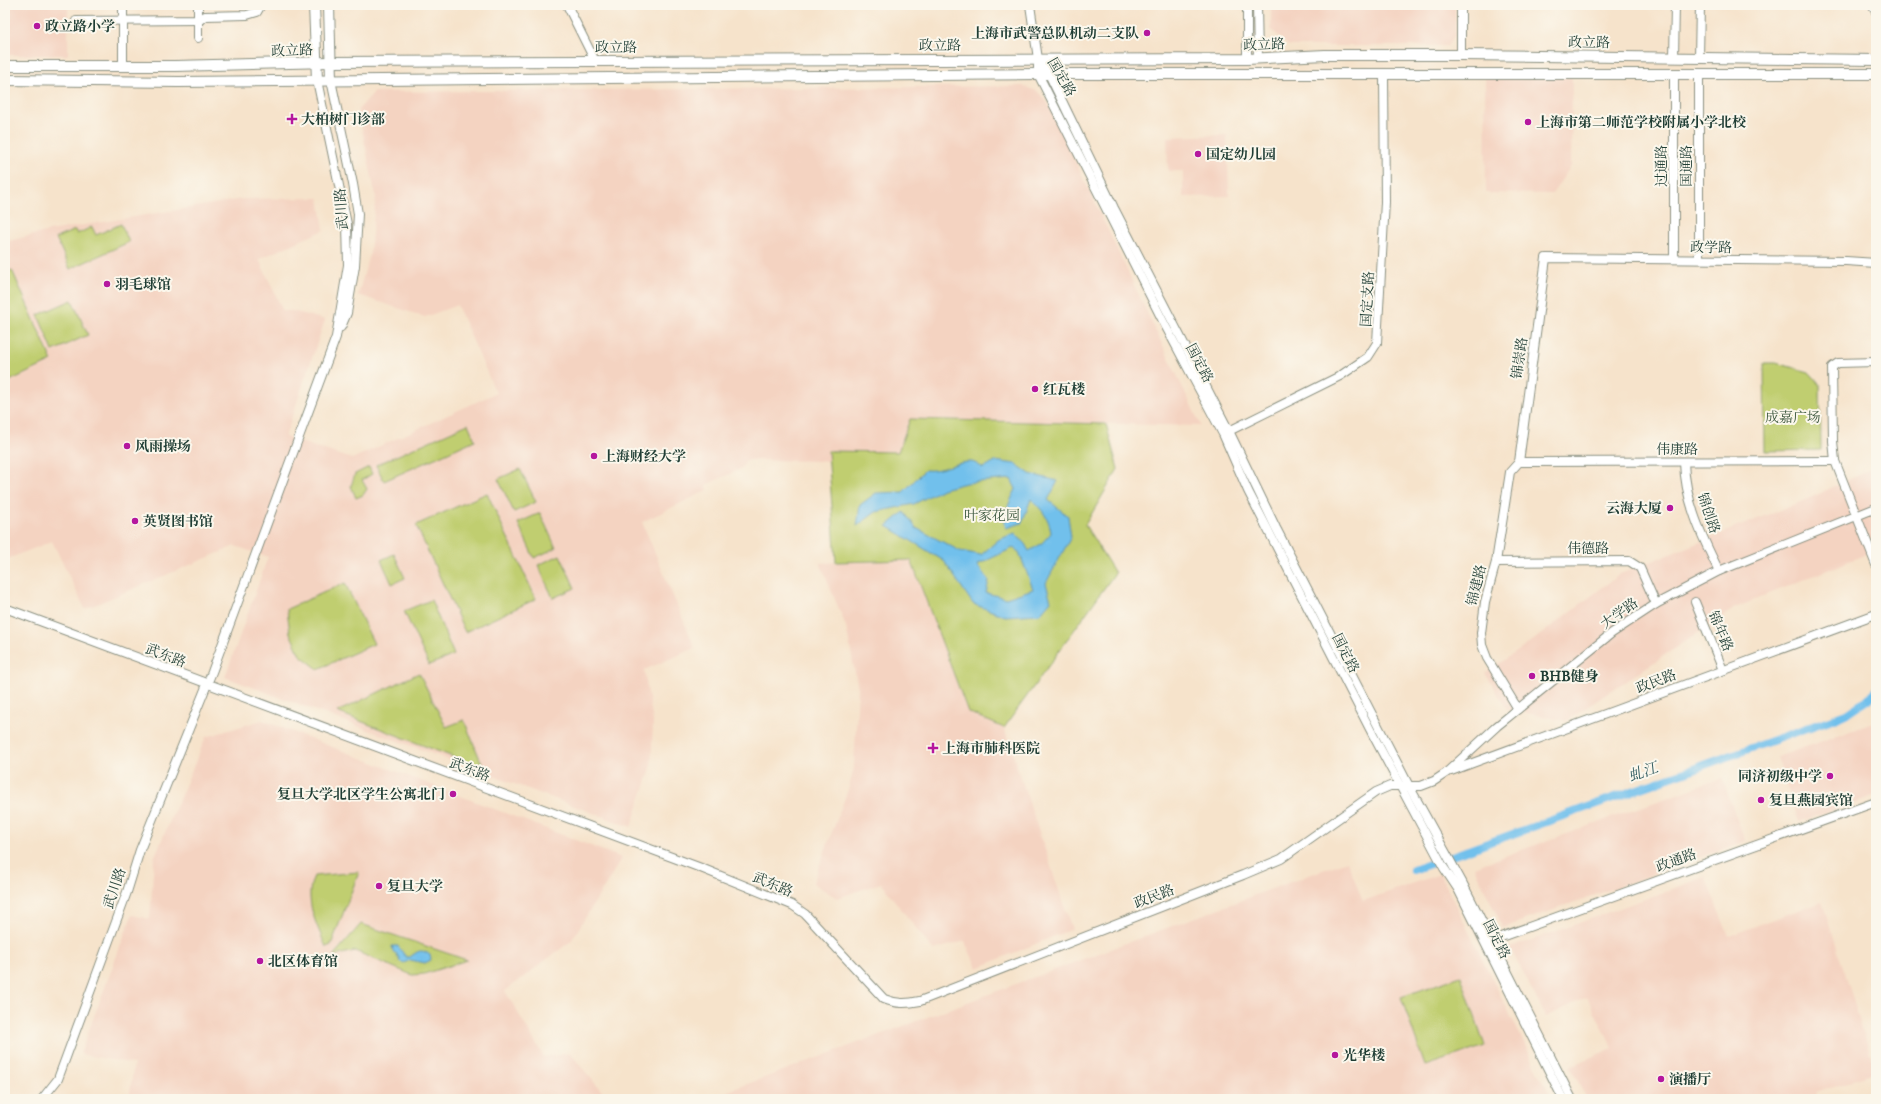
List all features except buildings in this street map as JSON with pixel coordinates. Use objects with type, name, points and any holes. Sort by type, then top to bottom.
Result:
[{"type":"main road","points":[[314,5],[317,80]]},
{"type":"main road","points":[[328,5],[330,80]]},
{"type":"main road","points":[[1873,5],[1876,10]]},
{"type":"main road","name":"政立路","points":[[5,66],[123,67],[330,62],[1258,59],[1325,55],[1461,55],[1876,60]]},
{"type":"main road","points":[[5,80],[178,82],[1038,74],[1876,74]]},
{"type":"street","points":[[123,5],[123,67]]},
{"type":"street","points":[[198,5],[198,38]]},
{"type":"street","points":[[76,21],[198,20],[205,16],[247,15],[257,12],[261,5]]},
{"type":"street","points":[[567,5],[595,61]]},
{"type":"street","points":[[1030,5],[1038,59]]},
{"type":"street","points":[[1247,5],[1247,59]]},
{"type":"street","points":[[1257,5],[1258,59]]},
{"type":"street","points":[[1461,5],[1461,55]]},
{"type":"street","points":[[1674,58],[1675,5]]},
{"type":"street","points":[[1699,58],[1700,5]]},
{"type":"street","name":"国定路","points":[[1038,59],[1038,74],[1166,327],[1226,433]]},
{"type":"street","name":"国定路","points":[[1038,59],[1049,74],[1226,433],[1252,498],[1373,734],[1405,786],[1448,866],[1463,884],[1488,942],[1563,1099]]},
{"type":"street","name":"过通路","points":[[1674,73],[1674,259]]},
{"type":"street","name":"国通路","points":[[1699,73],[1699,260]]},
{"type":"street","name":"国定支路","points":[[1226,433],[1340,376],[1368,357],[1377,343],[1385,202],[1384,75]]},
{"type":"street","points":[[317,80],[347,224],[348,265],[336,337]]},
{"type":"street","name":"武川路","points":[[42,1099],[58,1079],[127,892],[140,850],[207,685],[336,337],[347,313],[356,252],[358,214],[352,177],[330,80]]},
{"type":"street","name":"政学路","points":[[1546,258],[1876,263]]},
{"type":"street","name":"锦崇路","points":[[1518,462],[1546,258]]},
{"type":"street","points":[[1876,362],[1838,363],[1832,367],[1833,442],[1835,461],[1876,565]]},
{"type":"street","name":"伟康路","points":[[1518,462],[1835,461]]},
{"type":"street","name":"锦建路","points":[[1518,462],[1510,472],[1496,562],[1481,622],[1482,645],[1487,658],[1518,709]]},
{"type":"street","name":"锦创路","points":[[1684,462],[1690,500],[1705,543],[1718,571]]},
{"type":"street","name":"大学路","points":[[1405,786],[1429,784],[1446,773],[1518,709],[1612,633],[1656,604],[1718,571],[1876,508]]},
{"type":"street","name":"伟德路","points":[[1496,562],[1629,561],[1640,568],[1656,604]]},
{"type":"street","name":"锦年路","points":[[1695,602],[1723,670]]},
{"type":"street","name":"武东路","points":[[5,608],[207,685],[701,868],[792,905],[805,914],[872,988],[884,999],[894,1003]]},
{"type":"street","name":"政民路","points":[[1446,773],[1876,614]]},
{"type":"street","name":"政民路","points":[[894,1003],[906,1004],[920,1002],[1244,875],[1281,859],[1376,792],[1390,786],[1405,786]]},
{"type":"street","name":"政通路","points":[[1488,942],[1876,802]]},
{"type":"street","name":"国定路","points":[[1488,942],[1572,1099]]},
{"type":"shaded area","name":"政立路小学","points":[[5,5],[68,5],[68,55],[5,55]]},
{"type":"shaded area","points":[[1271,5],[1455,5],[1455,34],[1448,46],[1289,46],[1271,29]]},
{"type":"shaded area","name":"上海市第二师范学校附属小学北校","points":[[1485,77],[1572,77],[1571,166],[1552,194],[1486,193]]},
{"type":"shaded area","name":"上海财经大学","points":[[1023,86],[1037,91],[1047,102],[1201,426],[910,419],[898,452],[828,451],[828,461],[746,460],[742,468],[706,485],[708,490],[642,522],[695,648],[644,670],[653,721],[651,768],[631,827],[225,677],[268,557],[235,546],[85,609],[52,541],[5,560],[5,242],[49,231],[243,199],[319,198],[324,230],[259,259],[283,311],[293,311],[325,320],[285,437],[352,459],[496,393],[457,305],[425,317],[358,295],[370,253],[376,197],[358,110],[374,92]]},
{"type":"shaded area","name":"国定幼儿园","points":[[1227,135],[1229,196],[1183,197],[1183,171],[1168,171],[1167,137]]},
{"type":"shaded area","points":[[1876,467],[1876,550],[1735,608],[1566,721],[1507,709],[1485,673],[1527,645],[1620,574],[1803,501]]},
{"type":"shaded area","name":"上海市肺科医院","points":[[911,560],[968,712],[1004,728],[1072,929],[977,968],[965,941],[933,950],[881,883],[837,898],[813,883],[849,787],[854,768],[858,688],[846,626],[820,563]]},
{"type":"shaded area","name":"复旦大学","points":[[262,720],[622,858],[571,941],[505,991],[544,1057],[570,1053],[608,1099],[129,1099],[134,1064],[80,1054],[132,915],[150,919],[154,858],[206,737]]},
{"type":"shaded area","name":"同济初级中学","points":[[1876,722],[1876,795],[1799,822],[1777,757]]},
{"type":"shaded area","points":[[1722,778],[1745,841],[1503,928],[1474,867]]},
{"type":"shaded area","points":[[1347,861],[1363,901],[1440,874],[1552,1099],[707,1099]]},
{"type":"shaded area","points":[[1705,877],[1729,936],[1822,901],[1876,1072],[1816,1093],[1818,1099],[1587,1099],[1570,1066],[1613,1048],[1587,997],[1546,1017],[1510,948]]},
{"type":"green space","points":[[121,224],[129,242],[70,269],[56,238],[75,230],[77,234],[92,227],[96,235]]},
{"type":"green space","points":[[12,270],[52,361],[5,383],[5,272]]},
{"type":"green space","points":[[72,300],[88,335],[53,351],[38,315]]},
{"type":"green space","name":"成嘉广场","points":[[1764,363],[1776,363],[1809,372],[1820,384],[1821,450],[1765,451]]},
{"type":"green space","name":"叶家花园","points":[[910,419],[1106,424],[1118,469],[1085,525],[1115,573],[1004,728],[968,712],[911,560],[836,562],[828,451],[898,452]]},
{"type":"green space","points":[[468,424],[475,440],[384,481],[376,465]]},
{"type":"green space","points":[[369,467],[372,474],[362,480],[367,489],[363,495],[356,498],[351,486],[355,474]]},
{"type":"green space","points":[[520,469],[536,502],[514,512],[498,479]]},
{"type":"green space","points":[[487,493],[536,599],[465,632],[416,525]]},
{"type":"green space","points":[[540,513],[556,548],[534,558],[518,523]]},
{"type":"green space","points":[[394,554],[405,578],[392,584],[381,560]]},
{"type":"green space","points":[[560,555],[575,588],[553,598],[538,565]]},
{"type":"green space","points":[[345,583],[374,644],[318,669],[300,655],[290,633],[287,609]]},
{"type":"green space","points":[[431,600],[454,655],[429,665],[404,611]]},
{"type":"green space","points":[[419,673],[446,727],[464,720],[484,769],[337,712]]},
{"type":"green space","points":[[359,872],[331,945],[326,947],[312,912],[310,894],[314,876]]},
{"type":"green space","points":[[361,924],[467,960],[424,974],[412,975],[355,951],[333,956]]},
{"type":"green space","points":[[1461,976],[1485,1046],[1425,1066],[1401,997]]},
{"type":"water","points":[[995,461],[1016,464],[1030,474],[1058,481],[1048,500],[1068,516],[1071,537],[1046,583],[1051,601],[1040,614],[1005,616],[973,604],[944,561],[887,526],[904,512],[916,528],[960,551],[981,555],[998,540],[1015,533],[1029,551],[1041,544],[1051,533],[1049,522],[1031,499],[1022,523],[1006,528],[1006,513],[1016,489],[1011,479],[966,483],[943,489],[914,504],[876,512],[857,526],[860,505],[876,493],[903,492],[925,470],[937,469],[966,462],[973,462],[983,468]],"holes":[[[1013,548],[1019,552],[1033,589],[1006,598],[986,593],[989,581],[977,565]]]},
{"type":"water","points":[[392,946],[398,946],[406,957],[410,957],[415,953],[422,951],[430,955],[431,960],[425,963],[410,960],[404,963],[399,961],[400,958],[393,952]]},
{"type":"waterway","name":"虬江","points":[[1413,870],[1846,714],[1870,698],[1876,690]]},
{"type":"place","name":"政立路小学","points":[[37,26]]},
{"type":"place","name":"上海市武警总队机动二支队","points":[[1147,33]]},
{"type":"place","name":"大柏树门诊部","points":[[292,119]]},
{"type":"place","name":"上海市第二师范学校附属小学北校","points":[[1528,122]]},
{"type":"place","name":"国定幼儿园","points":[[1198,154]]},
{"type":"place","name":"羽毛球馆","points":[[107,284]]},
{"type":"place","name":"红瓦楼","points":[[1035,389]]},
{"type":"place","name":"风雨操场","points":[[127,446]]},
{"type":"place","name":"上海财经大学","points":[[594,456]]},
{"type":"place","name":"云海大厦","points":[[1670,508]]},
{"type":"place","name":"英贤图书馆","points":[[135,521]]},
{"type":"place","name":"BHB健身","points":[[1532,676]]},
{"type":"place","name":"上海市肺科医院","points":[[933,748]]},
{"type":"place","name":"同济初级中学","points":[[1830,776]]},
{"type":"place","name":"复旦大学北区学生公寓北门","points":[[453,794]]},
{"type":"place","name":"复旦燕园宾馆","points":[[1761,800]]},
{"type":"place","name":"复旦大学","points":[[379,886]]},
{"type":"place","name":"北区体育馆","points":[[260,961]]},
{"type":"place","name":"光华楼","points":[[1335,1055]]},
{"type":"place","name":"演播厅","points":[[1661,1079]]}]
